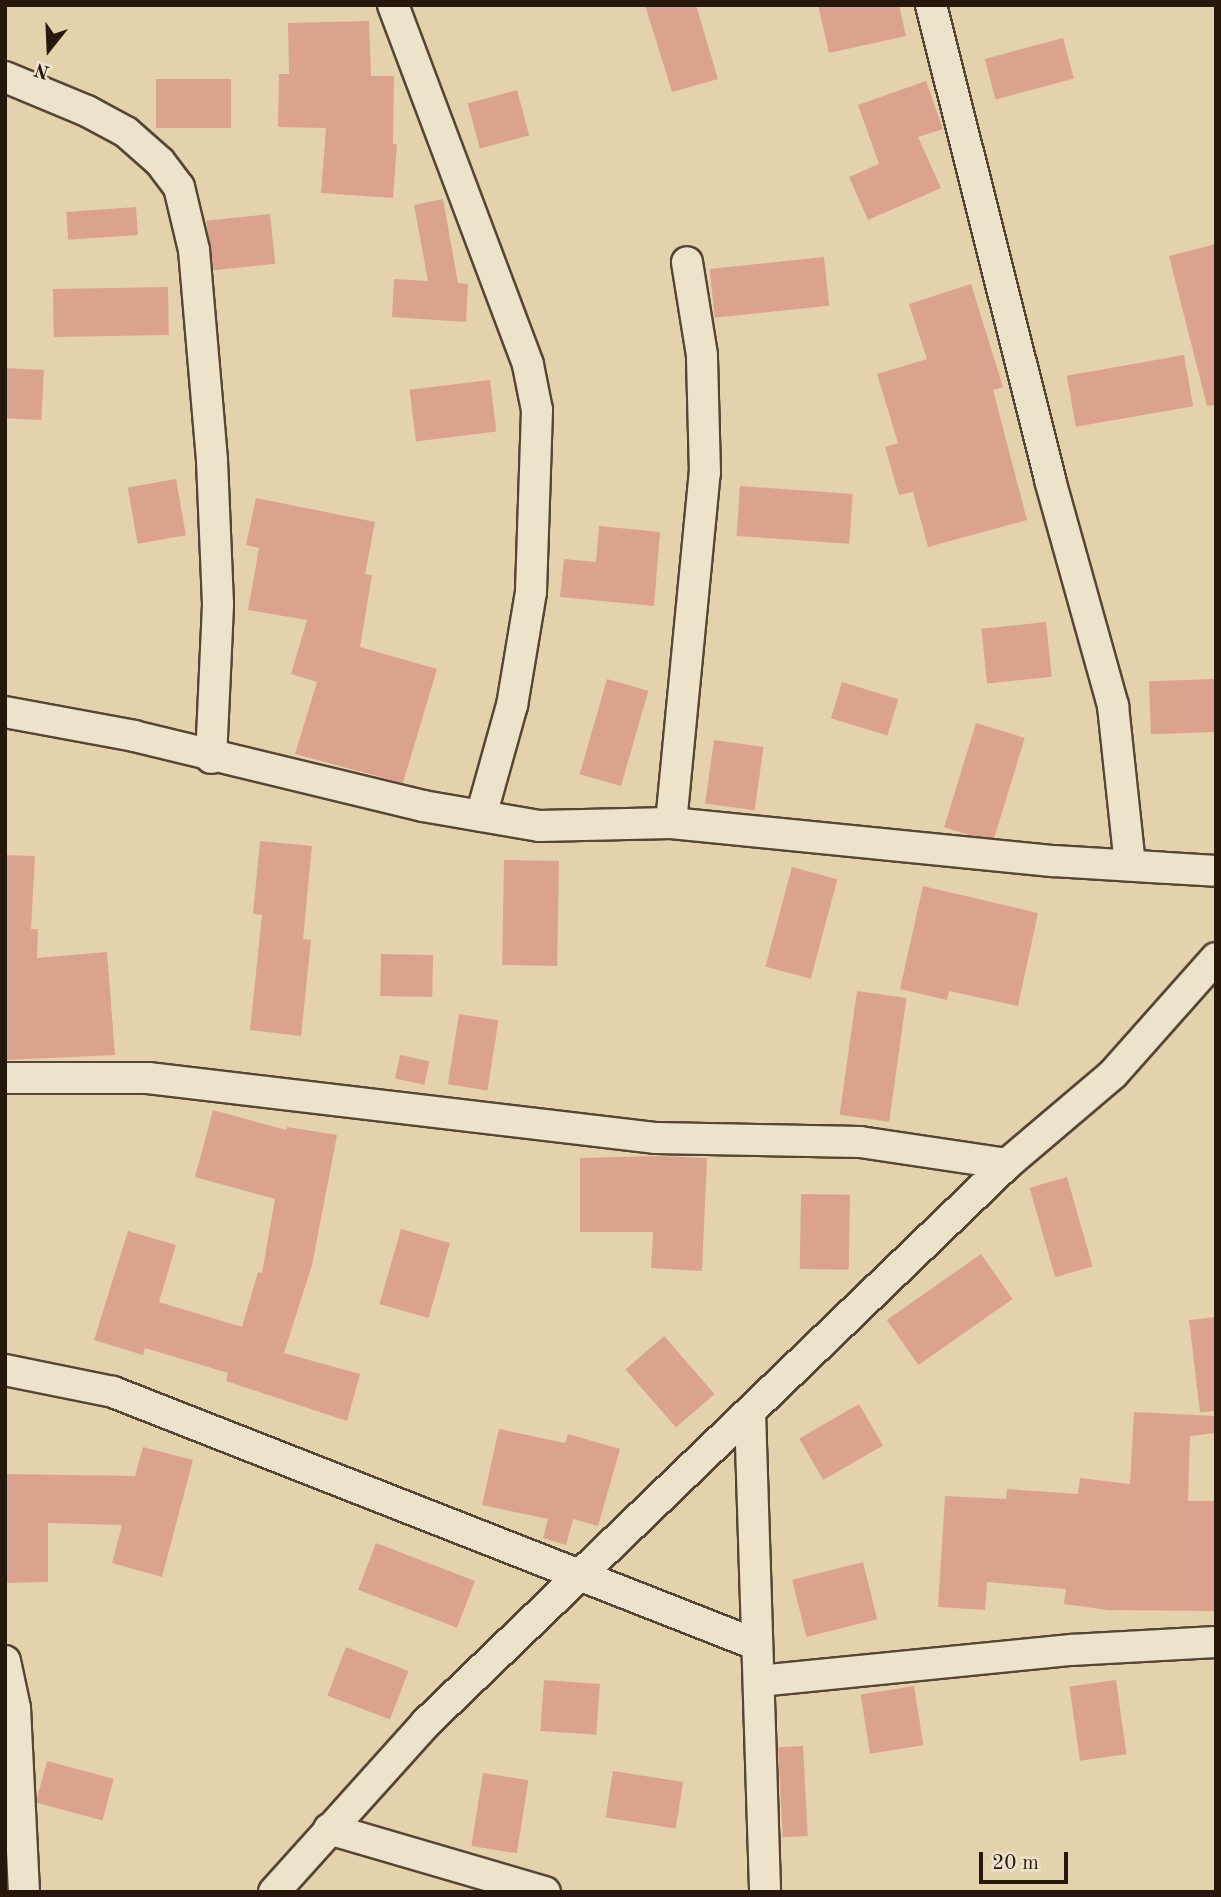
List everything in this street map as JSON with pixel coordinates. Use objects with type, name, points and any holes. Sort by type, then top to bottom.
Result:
[{"type":"street","points":[[393,5],[528,365],[537,410],[531,592],[512,705],[481,816]]},
{"type":"street","points":[[930,5],[1050,480],[1113,706],[1130,864]]},
{"type":"street","points":[[5,77],[87,111],[126,132],[160,162],[179,187],[194,250],[212,461],[218,605],[211,758]]},
{"type":"street","points":[[671,823],[705,473],[702,355],[687,262]]},
{"type":"street","points":[[5,712],[134,736],[211,758],[539,826],[671,823],[1054,861],[1216,871]]},
{"type":"street","points":[[274,1892],[426,1723],[584,1575],[1007,1164],[1113,1073],[1216,958]]},
{"type":"street","points":[[5,1078],[148,1078],[656,1138],[860,1142],[1007,1164]]},
{"type":"street","points":[[5,1370],[113,1392],[754,1644]]},
{"type":"street","points":[[750,1412],[754,1644],[759,1681],[765,1892]]},
{"type":"street","points":[[759,1681],[1071,1650],[1216,1642]]},
{"type":"street","points":[[5,1661],[15,1708],[24,1892]]},
{"type":"street","points":[[329,1829],[545,1892]]},
{"type":"building","points":[[645,5],[696,5],[718,79],[672,92]]},
{"type":"building","points":[[818,5],[899,5],[906,36],[829,53]]},
{"type":"building","points":[[369,21],[371,76],[394,76],[393,144],[397,144],[393,198],[321,193],[326,128],[278,127],[279,74],[289,74],[288,23]]},
{"type":"building","points":[[1063,38],[1074,79],[996,100],[985,59]]},
{"type":"building","points":[[156,79],[231,79],[231,128],[156,128]]},
{"type":"building","points":[[926,81],[943,129],[918,137],[941,188],[868,220],[849,177],[879,164],[858,105]]},
{"type":"building","points":[[517,90],[529,135],[480,149],[468,103]]},
{"type":"building","points":[[443,199],[458,283],[468,284],[466,322],[392,317],[394,279],[428,281],[414,205]]},
{"type":"building","points":[[136,207],[138,235],[68,240],[66,212]]},
{"type":"building","points":[[270,214],[275,264],[212,270],[206,221]]},
{"type":"building","points":[[1216,244],[1216,405],[1207,406],[1169,256]]},
{"type":"building","points":[[824,257],[829,306],[715,318],[710,269]]},
{"type":"building","points":[[971,284],[1003,387],[993,390],[1027,520],[928,547],[913,492],[899,495],[885,447],[898,443],[877,374],[927,359],[909,304]]},
{"type":"building","points":[[168,287],[169,335],[54,337],[53,289]]},
{"type":"building","points":[[1184,355],[1193,406],[1076,427],[1067,376]]},
{"type":"building","points":[[5,368],[44,370],[41,420],[5,418]]},
{"type":"building","points":[[490,380],[496,432],[416,441],[410,390]]},
{"type":"building","points":[[176,479],[186,535],[138,544],[128,488]]},
{"type":"building","points":[[740,486],[853,494],[849,544],[737,536]]},
{"type":"building","points":[[256,498],[375,522],[365,574],[372,575],[360,647],[437,669],[403,783],[295,754],[317,682],[291,674],[307,620],[248,610],[259,548],[246,545]]},
{"type":"building","points":[[599,526],[660,532],[654,606],[560,597],[564,559],[596,562]]},
{"type":"building","points":[[1046,622],[1052,677],[987,683],[981,629]]},
{"type":"building","points":[[607,679],[648,691],[621,786],[580,774]]},
{"type":"building","points":[[1214,679],[1216,732],[1151,734],[1149,681]]},
{"type":"building","points":[[842,682],[898,699],[887,736],[831,718]]},
{"type":"building","points":[[976,723],[1025,738],[993,842],[944,827]]},
{"type":"building","points":[[714,740],[764,747],[755,810],[705,803]]},
{"type":"building","points":[[260,841],[312,846],[303,939],[311,940],[301,1036],[250,1030],[262,915],[253,914]]},
{"type":"building","points":[[5,855],[35,856],[31,929],[38,929],[37,958],[107,952],[115,1055],[5,1060]]},
{"type":"building","points":[[504,860],[559,861],[557,966],[502,965]]},
{"type":"building","points":[[792,867],[837,879],[811,979],[765,966]]},
{"type":"building","points":[[923,886],[1038,913],[1018,1006],[949,991],[947,1000],[900,989]]},
{"type":"building","points":[[381,954],[433,955],[432,997],[380,996]]},
{"type":"building","points":[[857,991],[907,998],[889,1122],[840,1115]]},
{"type":"building","points":[[459,1014],[499,1020],[487,1090],[448,1084]]},
{"type":"building","points":[[400,1055],[429,1061],[424,1085],[395,1078]]},
{"type":"building","points":[[213,1110],[286,1130],[287,1127],[337,1135],[312,1265],[284,1353],[360,1374],[347,1421],[226,1381],[228,1373],[145,1348],[143,1355],[94,1340],[128,1231],[176,1245],[159,1302],[242,1327],[258,1272],[262,1273],[275,1199],[195,1177]]},
{"type":"building","points":[[580,1158],[707,1158],[702,1271],[651,1268],[653,1232],[580,1232]]},
{"type":"building","points":[[1067,1177],[1093,1266],[1055,1277],[1030,1188]]},
{"type":"building","points":[[801,1194],[850,1195],[849,1270],[800,1269]]},
{"type":"building","points":[[401,1229],[450,1243],[429,1318],[380,1304]]},
{"type":"building","points":[[981,1254],[1013,1299],[918,1365],[887,1320]]},
{"type":"building","points":[[1216,1317],[1216,1411],[1200,1412],[1189,1320]]},
{"type":"building","points":[[664,1336],[715,1394],[676,1428],[626,1369]]},
{"type":"building","points":[[859,1404],[883,1446],[823,1480],[799,1438]]},
{"type":"building","points":[[1134,1412],[1216,1416],[1216,1433],[1190,1436],[1188,1501],[1216,1501],[1216,1611],[1108,1610],[1064,1604],[1066,1589],[987,1582],[985,1610],[938,1607],[945,1496],[1006,1499],[1007,1489],[1078,1494],[1080,1478],[1130,1484]]},
{"type":"building","points":[[499,1429],[565,1443],[568,1434],[620,1449],[598,1526],[573,1519],[566,1545],[543,1538],[548,1519],[482,1505]]},
{"type":"building","points":[[143,1447],[193,1460],[162,1577],[112,1563],[122,1525],[48,1523],[48,1582],[5,1583],[5,1474],[135,1476]]},
{"type":"building","points":[[376,1543],[475,1581],[457,1628],[358,1590]]},
{"type":"building","points":[[863,1562],[877,1619],[806,1637],[792,1580]]},
{"type":"building","points":[[346,1647],[409,1671],[390,1720],[327,1696]]},
{"type":"building","points":[[544,1680],[600,1684],[596,1735],[540,1731]]},
{"type":"building","points":[[1116,1680],[1126,1754],[1080,1761],[1069,1687]]},
{"type":"building","points":[[914,1686],[923,1745],[870,1754],[861,1694]]},
{"type":"building","points":[[803,1746],[808,1836],[783,1837],[778,1747]]},
{"type":"building","points":[[47,1761],[114,1779],[103,1820],[36,1803]]},
{"type":"building","points":[[613,1771],[683,1782],[676,1829],[606,1817]]},
{"type":"building","points":[[483,1773],[528,1780],[517,1853],[471,1846]]}]
